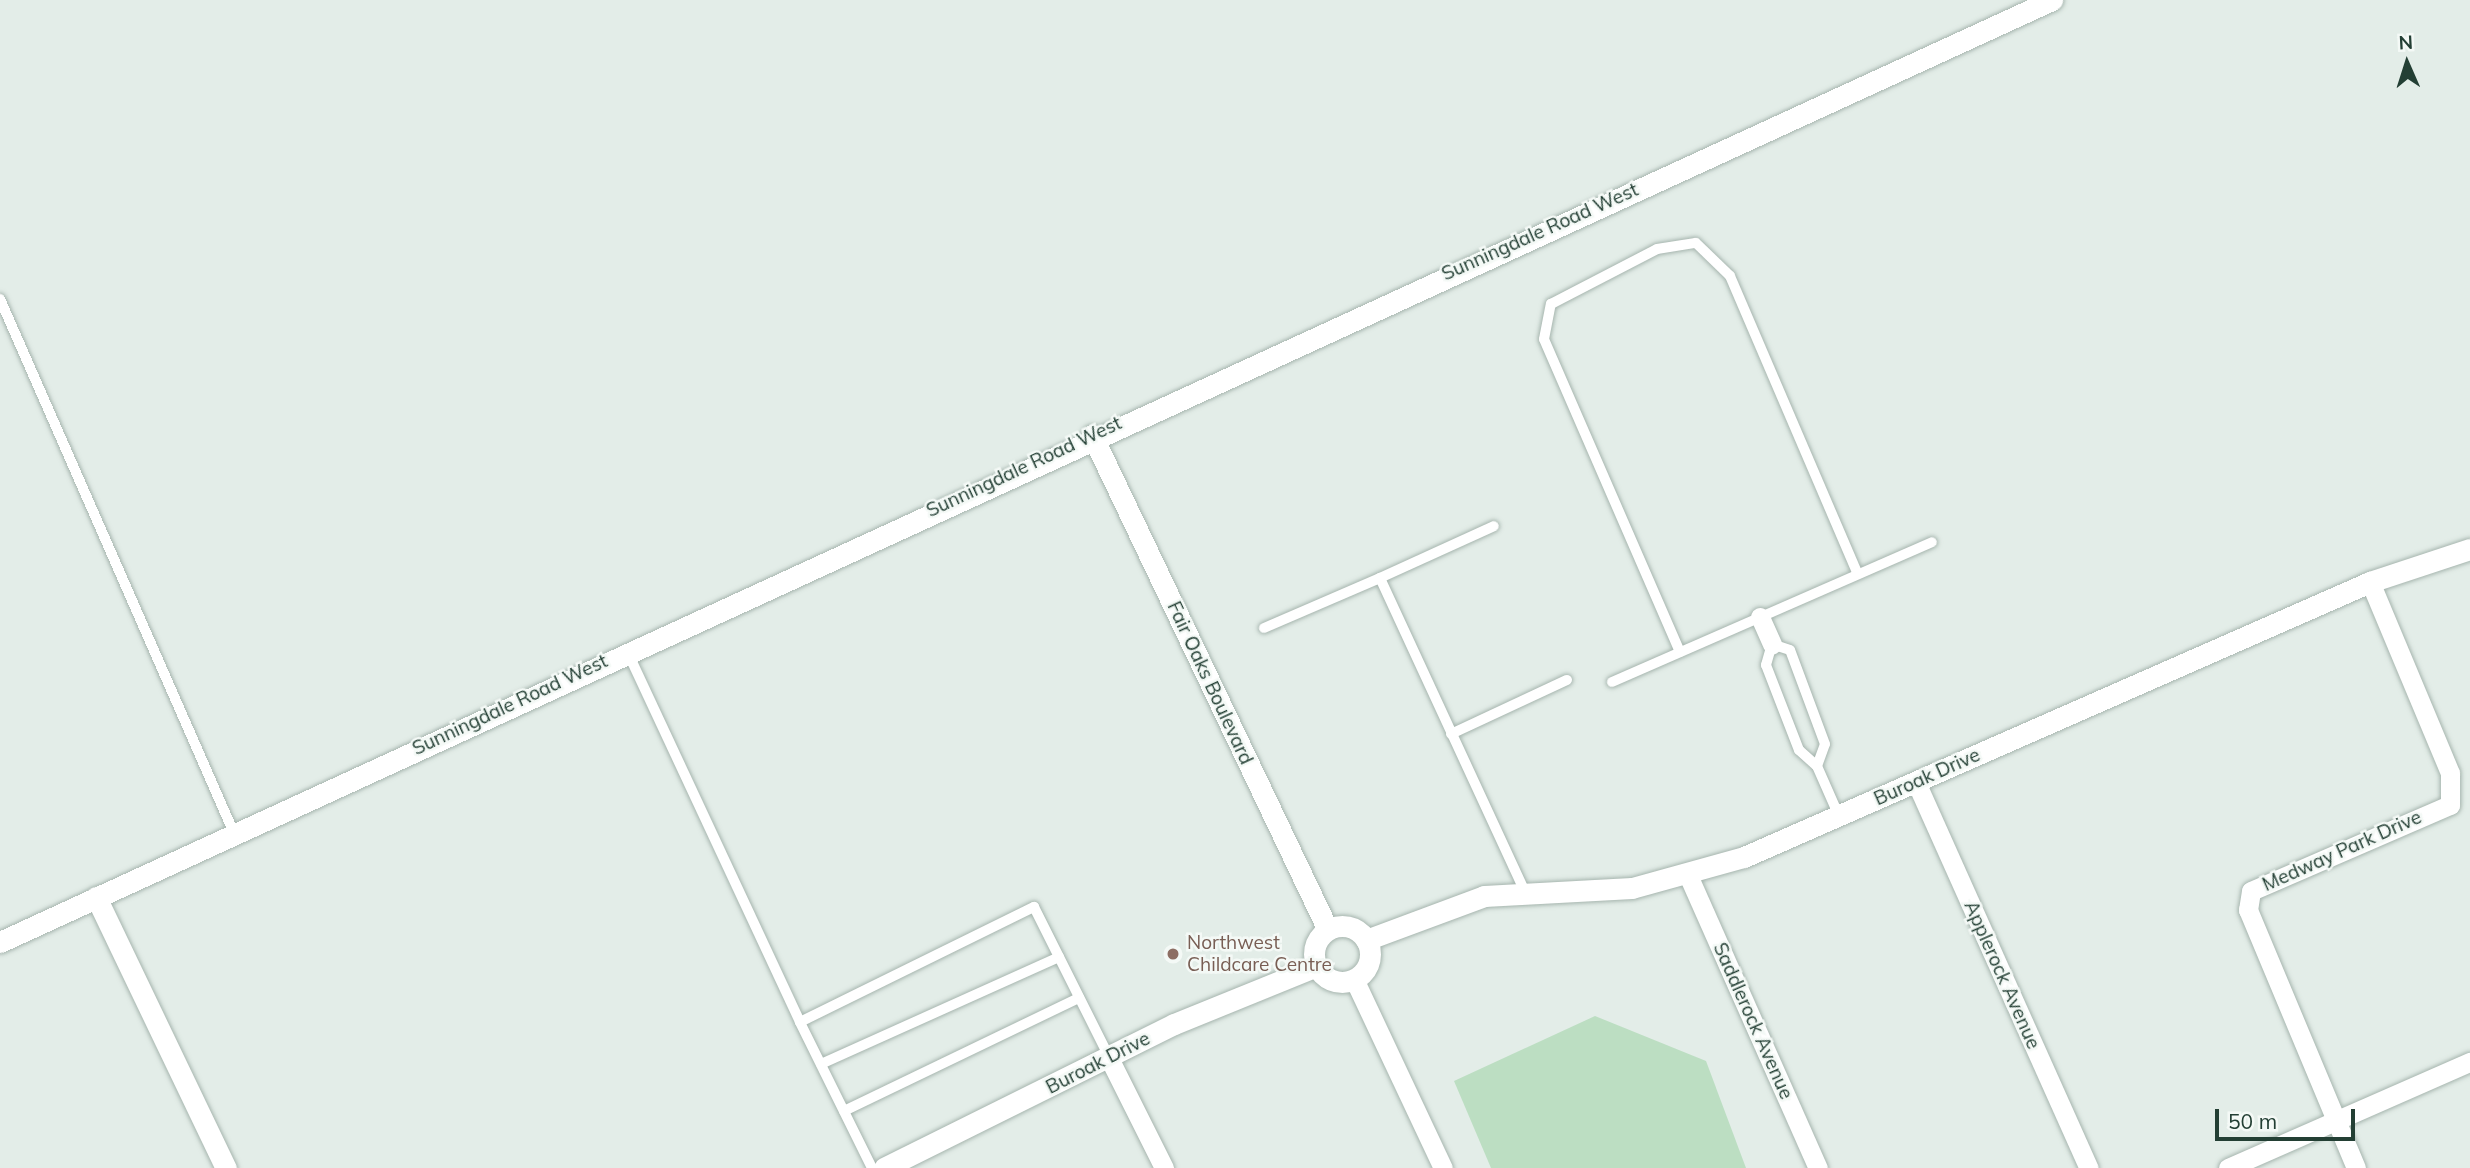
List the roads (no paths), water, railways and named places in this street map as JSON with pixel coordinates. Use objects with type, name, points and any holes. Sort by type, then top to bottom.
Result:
[{"type":"street","name":"Sunningdale Road West","points":[[0,942],[1092,435],[2052,0]]},
{"type":"street","name":"Fair Oaks Boulevard","points":[[1092,435],[1328,930]]},
{"type":"street","name":"Buroak Drive","points":[[1366,940],[1454,904],[1525,892],[1632,888],[1688,875],[1839,816],[2370,582],[2470,549]]},
{"type":"street","name":"Medway Park Drive","points":[[2356,1168],[2248,910],[2251,891],[2450,805],[2450,773],[2370,582]]},
{"type":"street","points":[[1760,617],[1772,643]]},
{"type":"street","name":"Applerock Avenue","points":[[1916,782],[2089,1168]]},
{"type":"street","name":"Saddlerock Avenue","points":[[1688,875],[1818,1168]]},
{"type":"street","points":[[96,897],[226,1168]]},
{"type":"street","points":[[1353,929],[1366,940],[1368,964],[1354,979],[1339,982],[1317,966],[1314,953],[1328,930],[1353,929]]},
{"type":"street","name":"Buroak Drive","points":[[884,1168],[1109,1058],[1317,966]]},
{"type":"street","points":[[1354,979],[1443,1168]]},
{"type":"street","points":[[1109,1058],[1164,1168]]},
{"type":"street","points":[[2228,1168],[2470,1062]]},
{"type":"lane","points":[[1680,652],[1544,338],[1551,304],[1657,249],[1696,243],[1730,276],[1858,574]]},
{"type":"lane","points":[[0,299],[234,833]]},
{"type":"lane","points":[[1264,628],[1494,526]]},
{"type":"lane","points":[[1612,682],[1932,542]]},
{"type":"lane","points":[[1380,578],[1525,892]]},
{"type":"lane","points":[[1816,766],[1825,744],[1790,650],[1772,643],[1766,665],[1799,750],[1816,766],[1839,816]]},
{"type":"lane","points":[[627,650],[800,1022],[872,1168]]},
{"type":"lane","points":[[1451,734],[1567,680]]},
{"type":"lane","points":[[800,1022],[1034,907],[1109,1058]]},
{"type":"lane","points":[[821,1064],[1059,957]]},
{"type":"lane","points":[[844,1111],[1079,998]]},
{"type":"place","name":"Northwest Childcare Centre","points":[[1173,954]]}]
